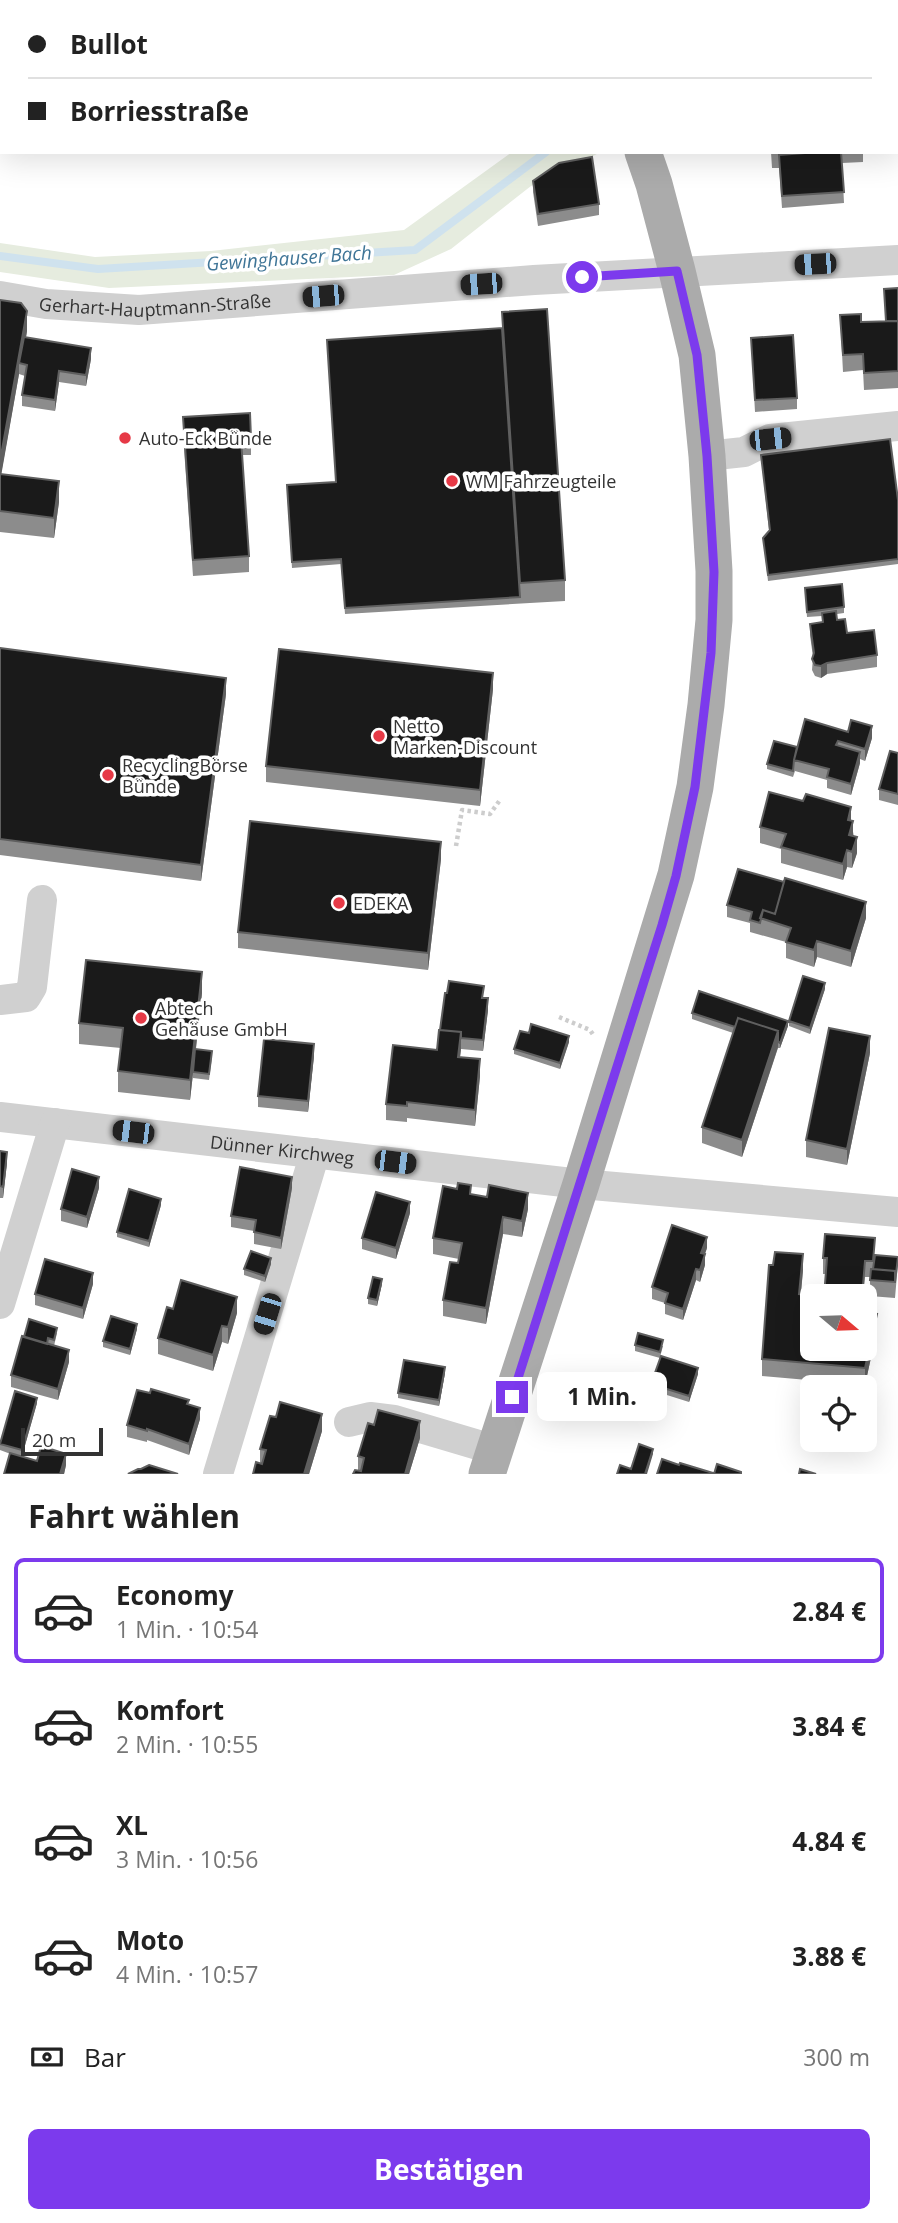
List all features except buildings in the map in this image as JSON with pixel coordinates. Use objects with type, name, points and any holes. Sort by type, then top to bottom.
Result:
[{"type":"main road","points":[[491,1462],[581,1184],[676,876],[695,787],[706,705],[714,621],[712,526],[697,355],[654,184],[644,154]]},
{"type":"street","name":"Gerhart-Hauptmann-Straße","points":[[0,296],[46,304],[139,310],[534,280],[898,260]]},
{"type":"street","points":[[707,456],[744,452],[770,439],[898,426]]},
{"type":"street","points":[[0,1000],[26,997],[32,987],[42,900]]},
{"type":"street","name":"Dünner Kirchweg","points":[[0,1117],[581,1184],[898,1212]]},
{"type":"street","points":[[0,1304],[55,1123]]},
{"type":"street","points":[[218,1474],[316,1153]]},
{"type":"street","points":[[349,1422],[370,1417],[394,1420],[491,1462]]},
{"type":"path","points":[[456,846],[462,810],[490,814],[500,800]]},
{"type":"shaded area","points":[[509,154],[597,154],[531,186],[451,249],[394,275],[109,288],[0,272],[0,243],[95,257],[211,251],[404,230]]},
{"type":"waterway","name":"Gewinghauser Bach","points":[[0,256],[98,269],[415,250],[543,154]]},
{"type":"place","name":"Auto-Eck Bünde","points":[[125,438]]},
{"type":"place","name":"WM Fahrzeugteile","points":[[452,481]]},
{"type":"place","name":"Netto Marken-Discount","points":[[379,736]]},
{"type":"place","name":"RecyclingBörse Bünde","points":[[108,775]]},
{"type":"place","name":"EDEKA","points":[[339,903]]},
{"type":"place","name":"Abtech Gehäuse GmbH","points":[[141,1018]]},
{"type":"route","points":[[512,1397],[676,876],[695,787],[714,621],[712,526],[697,355],[677,271],[582,277]]}]
